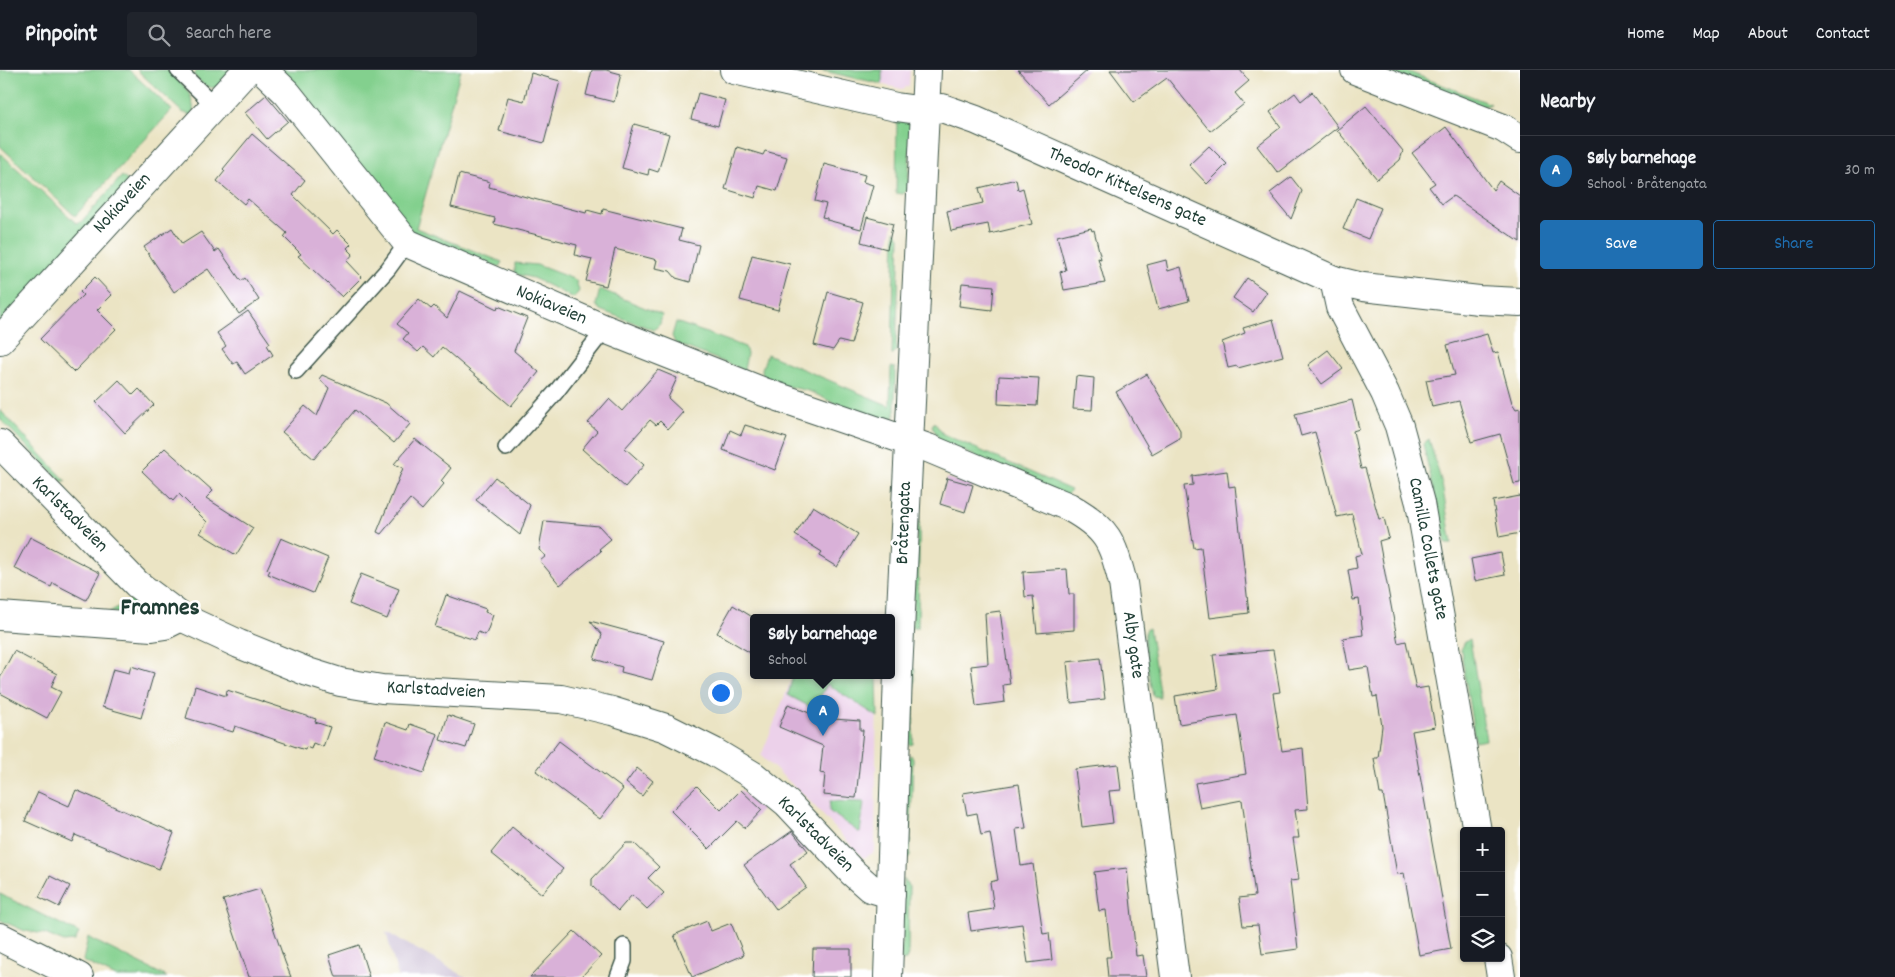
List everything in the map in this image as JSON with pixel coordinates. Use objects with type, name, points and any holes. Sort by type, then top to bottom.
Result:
[{"type":"street","name":"Nokiaveien","points":[[0,340],[247,70]]},
{"type":"street","name":"Nokiaveien","points":[[263,70],[288,93],[407,244],[605,329],[764,392],[908,441]]},
{"type":"street","name":"Theodor Kittelsens gate","points":[[734,70],[896,107],[925,111],[942,108],[976,120],[1334,280],[1363,287],[1479,300],[1520,302]]},
{"type":"street","name":"Bråtengata","points":[[888,977],[908,441],[927,70]]},
{"type":"street","points":[[1355,70],[1503,128],[1520,139]]},
{"type":"street","name":"Camilla Collets gate","points":[[1334,280],[1340,308],[1386,393],[1399,426],[1409,460],[1420,503],[1475,827]]},
{"type":"street","name":"Alby gate","points":[[908,441],[1069,507],[1090,518],[1102,530],[1114,550],[1123,584],[1175,977]]},
{"type":"street","name":"Karlstadveien","points":[[0,444],[137,584],[181,617],[247,648],[308,672],[340,682],[382,689],[561,699],[612,711],[666,728],[714,752],[754,776],[787,803],[864,883],[870,888],[892,894]]},
{"type":"street","points":[[0,616],[152,626],[165,625],[181,617]]},
{"type":"street","points":[[0,937],[79,977]]},
{"type":"street","points":[[1499,962],[1501,977]]},
{"type":"lane","points":[[178,70],[214,105]]},
{"type":"lane","points":[[296,371],[388,269],[407,244]]},
{"type":"lane","points":[[506,448],[556,392],[605,329]]},
{"type":"lane","points":[[618,977],[624,961],[624,946]]},
{"type":"shaded area","points":[[819,70],[910,70],[909,86],[902,89]]},
{"type":"shaded area","points":[[791,679],[877,679],[875,848],[873,853],[863,858],[806,797],[761,756]]},
{"type":"shaded area","points":[[386,932],[466,977],[398,977]]},
{"type":"green space","points":[[0,70],[129,70],[172,110],[75,216],[0,146]]},
{"type":"green space","points":[[137,70],[168,70],[187,90],[192,102],[193,116],[182,112]]},
{"type":"green space","points":[[197,70],[236,70],[216,87],[211,88],[194,76]]},
{"type":"green space","points":[[274,70],[461,70],[416,228],[502,262],[499,267],[416,236]]},
{"type":"green space","points":[[819,70],[882,70],[882,84]]},
{"type":"green space","points":[[1381,70],[1404,70],[1491,104],[1481,107]]},
{"type":"green space","points":[[897,119],[910,121],[911,127],[908,190],[903,194],[896,193]]},
{"type":"green space","points":[[0,153],[76,223],[81,222],[122,176],[131,184],[0,325]]},
{"type":"green space","points":[[895,230],[900,237],[896,351],[892,355]]},
{"type":"green space","points":[[515,263],[537,265],[576,280],[579,291],[574,298],[533,278],[515,274]]},
{"type":"green space","points":[[600,289],[662,315],[660,324],[654,330],[600,310],[596,305]]},
{"type":"green space","points":[[676,322],[745,347],[747,354],[744,370],[675,343],[672,336]]},
{"type":"green space","points":[[767,354],[890,406],[891,367],[895,368],[895,416],[890,421],[869,420],[809,391],[763,381],[762,369]]},
{"type":"green space","points":[[0,410],[66,481],[61,481],[0,419]]},
{"type":"green space","points":[[934,422],[943,434],[1071,490],[1066,495],[940,441],[932,426]]},
{"type":"green space","points":[[1429,439],[1442,484],[1452,544],[1446,544],[1423,444]]},
{"type":"green space","points":[[920,471],[918,628],[912,628]]},
{"type":"green space","points":[[133,599],[151,609],[150,618],[109,612]]},
{"type":"green space","points":[[1149,628],[1160,697],[1153,696],[1147,663],[1145,630]]},
{"type":"green space","points":[[1470,639],[1486,740],[1475,742],[1461,650],[1465,642]]},
{"type":"green space","points":[[910,668],[915,669],[913,744],[909,745]]},
{"type":"green space","points":[[792,679],[818,679],[822,681],[822,679],[877,679],[878,717],[827,684],[814,709],[788,695]]},
{"type":"green space","points":[[911,755],[913,759],[910,856],[904,858],[907,757]]},
{"type":"green space","points":[[830,801],[864,802],[860,833],[829,811]]},
{"type":"green space","points":[[903,879],[908,883],[909,887],[908,955],[906,960],[901,961]]},
{"type":"green space","points":[[0,894],[79,933],[75,941],[64,942],[45,934],[25,931],[0,920]]},
{"type":"green space","points":[[88,937],[167,977],[116,977],[83,961]]},
{"type":"building","points":[[592,70],[606,70],[621,74],[614,102],[586,95]]},
{"type":"building","points":[[1018,70],[1088,70],[1049,104]]},
{"type":"building","points":[[1110,70],[1240,70],[1249,81],[1235,93],[1244,104],[1210,131],[1167,78],[1134,102]]},
{"type":"building","points":[[531,73],[560,81],[544,143],[499,131],[508,97],[524,101]]},
{"type":"building","points":[[1312,92],[1338,127],[1278,173],[1257,146],[1281,127],[1270,112],[1295,93],[1301,101]]},
{"type":"building","points":[[698,93],[725,100],[718,126],[691,119]]},
{"type":"building","points":[[266,95],[288,121],[267,139],[245,113]]},
{"type":"building","points":[[1366,106],[1403,151],[1400,160],[1377,179],[1337,130]]},
{"type":"building","points":[[634,124],[669,134],[658,172],[649,169],[648,175],[622,168]]},
{"type":"building","points":[[1446,127],[1493,190],[1499,181],[1520,196],[1520,242],[1453,196],[1442,204],[1429,187],[1435,183],[1412,153]]},
{"type":"building","points":[[252,134],[305,180],[293,195],[333,234],[337,230],[351,244],[347,248],[353,254],[347,261],[362,277],[342,297],[298,256],[301,254],[284,237],[287,233],[248,199],[244,204],[217,181],[225,171],[223,169]]},
{"type":"building","points":[[1209,146],[1227,164],[1207,184],[1189,165]]},
{"type":"building","points":[[737,147],[763,155],[765,151],[787,157],[777,191],[759,186],[755,198],[725,189]]},
{"type":"building","points":[[824,164],[865,175],[863,182],[873,185],[861,229],[822,217],[826,204],[815,201]]},
{"type":"building","points":[[459,174],[490,182],[489,187],[586,213],[587,210],[602,214],[603,209],[682,229],[679,240],[699,245],[690,282],[676,278],[670,271],[655,268],[657,260],[615,249],[606,286],[586,281],[592,259],[575,255],[577,245],[494,224],[495,218],[451,207]]},
{"type":"building","points":[[1291,177],[1302,191],[1291,219],[1270,193]]},
{"type":"building","points":[[1016,179],[1018,190],[1023,188],[1032,224],[990,234],[988,224],[951,231],[947,211],[983,203],[979,188]]},
{"type":"building","points":[[1356,198],[1381,208],[1368,239],[1343,229]]},
{"type":"building","points":[[867,217],[893,224],[887,249],[861,242]]},
{"type":"building","points":[[172,228],[182,244],[201,232],[215,252],[219,249],[241,281],[245,278],[259,300],[239,314],[208,269],[174,292],[144,247]]},
{"type":"building","points":[[1091,228],[1092,231],[1094,230],[1101,259],[1098,258],[1105,283],[1064,290],[1060,272],[1066,270],[1057,236]]},
{"type":"building","points":[[752,255],[790,264],[778,310],[740,300]]},
{"type":"building","points":[[1166,260],[1168,271],[1181,267],[1189,301],[1158,309],[1147,265]]},
{"type":"building","points":[[95,277],[112,295],[97,310],[116,329],[74,372],[40,339],[83,295],[80,292]]},
{"type":"building","points":[[1247,278],[1267,292],[1253,312],[1233,298]]},
{"type":"building","points":[[962,283],[994,286],[992,310],[959,306]]},
{"type":"building","points":[[460,291],[497,309],[498,306],[527,318],[514,351],[539,372],[511,406],[442,347],[434,357],[423,347],[418,352],[403,339],[408,333],[397,324],[419,299],[431,309],[434,306],[447,318]]},
{"type":"building","points":[[828,292],[863,302],[851,344],[839,341],[833,350],[814,345]]},
{"type":"building","points":[[248,311],[270,343],[267,345],[273,355],[245,374],[237,362],[233,364],[222,349],[226,346],[217,333]]},
{"type":"building","points":[[1273,319],[1283,356],[1238,368],[1237,366],[1228,368],[1222,342],[1245,333],[1243,328]]},
{"type":"building","points":[[1487,334],[1493,353],[1498,352],[1512,403],[1516,409],[1520,408],[1520,483],[1514,484],[1500,434],[1471,442],[1459,401],[1432,407],[1426,380],[1455,375],[1447,345]]},
{"type":"building","points":[[1328,350],[1343,369],[1322,384],[1308,365]]},
{"type":"building","points":[[658,370],[677,378],[668,398],[683,412],[668,429],[660,421],[656,425],[650,420],[625,448],[644,465],[625,487],[582,449],[597,431],[588,423],[609,399],[622,411]]},
{"type":"building","points":[[1147,374],[1180,430],[1180,438],[1152,454],[1116,392]]},
{"type":"building","points":[[322,375],[386,403],[410,424],[394,443],[355,410],[314,459],[282,432],[305,406],[317,416],[329,388],[319,379]]},
{"type":"building","points":[[999,376],[1039,378],[1037,406],[998,404]]},
{"type":"building","points":[[1076,376],[1094,378],[1092,410],[1073,409]]},
{"type":"building","points":[[119,380],[133,395],[139,389],[154,405],[125,433],[96,402]]},
{"type":"building","points":[[1352,400],[1359,429],[1353,431],[1361,469],[1365,468],[1379,519],[1384,518],[1389,538],[1379,541],[1398,643],[1406,641],[1416,689],[1428,687],[1435,727],[1412,731],[1451,949],[1419,955],[1404,873],[1397,874],[1383,794],[1380,794],[1374,758],[1378,758],[1382,726],[1377,696],[1373,697],[1368,667],[1349,670],[1343,638],[1363,635],[1359,599],[1353,600],[1348,570],[1357,568],[1355,556],[1362,554],[1352,514],[1337,517],[1315,432],[1301,436],[1295,414]]},
{"type":"building","points":[[745,425],[787,438],[775,470],[723,450],[730,430],[741,435]]},
{"type":"building","points":[[415,439],[451,468],[441,481],[444,484],[422,510],[410,499],[381,534],[377,532],[403,468],[394,464]]},
{"type":"building","points":[[165,448],[213,491],[206,498],[253,528],[236,555],[200,533],[207,522],[179,494],[173,501],[142,471]]},
{"type":"building","points":[[1227,471],[1229,487],[1235,486],[1249,613],[1210,618],[1201,547],[1194,548],[1184,486],[1193,485],[1192,476]]},
{"type":"building","points":[[495,477],[530,505],[520,535],[476,500]]},
{"type":"building","points":[[947,478],[973,485],[965,512],[940,504]]},
{"type":"building","points":[[1520,496],[1520,533],[1499,537],[1493,501]]},
{"type":"building","points":[[813,506],[858,534],[837,567],[819,556],[822,552],[795,535]]},
{"type":"building","points":[[544,521],[599,526],[611,539],[599,549],[601,551],[560,585],[540,561],[546,556],[539,550]]},
{"type":"building","points":[[30,537],[100,573],[86,600],[53,583],[51,587],[14,568]]},
{"type":"building","points":[[281,538],[328,558],[313,593],[268,574],[270,570],[267,569]]},
{"type":"building","points":[[1501,553],[1505,575],[1475,581],[1471,559]]},
{"type":"building","points":[[1067,569],[1069,594],[1074,594],[1074,630],[1037,633],[1033,596],[1025,597],[1023,572]]},
{"type":"building","points":[[361,574],[399,589],[387,619],[349,604]]},
{"type":"building","points":[[446,595],[486,609],[485,612],[493,615],[485,635],[478,632],[475,640],[435,627]]},
{"type":"building","points":[[733,605],[750,616],[750,653],[717,633]]},
{"type":"building","points":[[1000,611],[1010,684],[1003,685],[1005,702],[976,706],[971,666],[988,664],[985,613]]},
{"type":"building","points":[[590,621],[664,641],[652,680],[621,672],[622,667],[594,659],[602,635]]},
{"type":"building","points":[[1273,650],[1280,692],[1273,693],[1282,751],[1303,748],[1308,809],[1295,810],[1299,838],[1293,838],[1299,880],[1290,881],[1298,949],[1262,954],[1258,925],[1243,926],[1239,898],[1255,896],[1242,800],[1200,808],[1195,783],[1246,774],[1237,715],[1179,724],[1175,696],[1218,689],[1213,655]]},
{"type":"building","points":[[14,651],[57,674],[51,687],[61,692],[47,718],[0,693],[0,677]]},
{"type":"building","points":[[1100,658],[1105,699],[1071,703],[1067,662]]},
{"type":"building","points":[[131,666],[154,673],[141,718],[102,707],[113,669],[129,673]]},
{"type":"building","points":[[195,686],[226,696],[227,690],[316,719],[315,722],[330,727],[323,747],[313,743],[311,749],[306,747],[305,750],[235,726],[233,732],[186,718]]},
{"type":"building","points":[[788,704],[821,718],[860,721],[860,730],[863,730],[856,798],[823,795],[825,774],[820,773],[823,746],[779,727]]},
{"type":"building","points":[[448,715],[474,724],[466,748],[440,740]]},
{"type":"building","points":[[385,722],[408,730],[410,724],[438,734],[424,773],[374,756]]},
{"type":"building","points":[[559,741],[623,789],[600,819],[536,771]]},
{"type":"building","points":[[1118,764],[1121,790],[1109,791],[1113,823],[1082,827],[1075,769]]},
{"type":"building","points":[[637,768],[653,781],[642,796],[626,783]]},
{"type":"building","points":[[1019,784],[1026,828],[1016,829],[1021,866],[1033,864],[1043,934],[1049,933],[1052,960],[1028,963],[1022,924],[971,931],[968,913],[994,909],[990,882],[998,880],[990,833],[981,835],[977,813],[967,815],[963,793]]},
{"type":"building","points":[[697,786],[721,810],[741,790],[762,810],[745,828],[737,821],[709,849],[671,811]]},
{"type":"building","points":[[76,790],[174,833],[159,869],[75,835],[72,842],[25,821],[38,792],[69,806]]},
{"type":"building","points":[[512,827],[563,869],[542,894],[491,853]]},
{"type":"building","points":[[792,831],[808,851],[790,864],[806,887],[776,909],[744,865]]},
{"type":"building","points":[[626,843],[634,843],[659,867],[648,878],[664,893],[647,909],[632,895],[618,911],[592,886],[592,879]]},
{"type":"building","points":[[1127,868],[1136,956],[1143,955],[1146,977],[1108,977],[1106,957],[1111,957],[1106,910],[1099,911],[1094,872]]},
{"type":"building","points":[[50,876],[70,886],[59,907],[39,897]]},
{"type":"building","points":[[260,889],[291,977],[249,977],[223,900]]},
{"type":"building","points":[[707,921],[711,931],[731,923],[744,955],[692,977],[674,935]]},
{"type":"building","points":[[574,931],[601,956],[581,977],[530,977]]},
{"type":"building","points":[[359,945],[369,977],[336,977],[329,955]]},
{"type":"building","points":[[813,949],[851,949],[851,977],[812,977]]},
{"type":"place","name":"Søly barnehage","points":[[823,736]]},
{"type":"district","name":"Framnes","points":[[160,609]]}]
